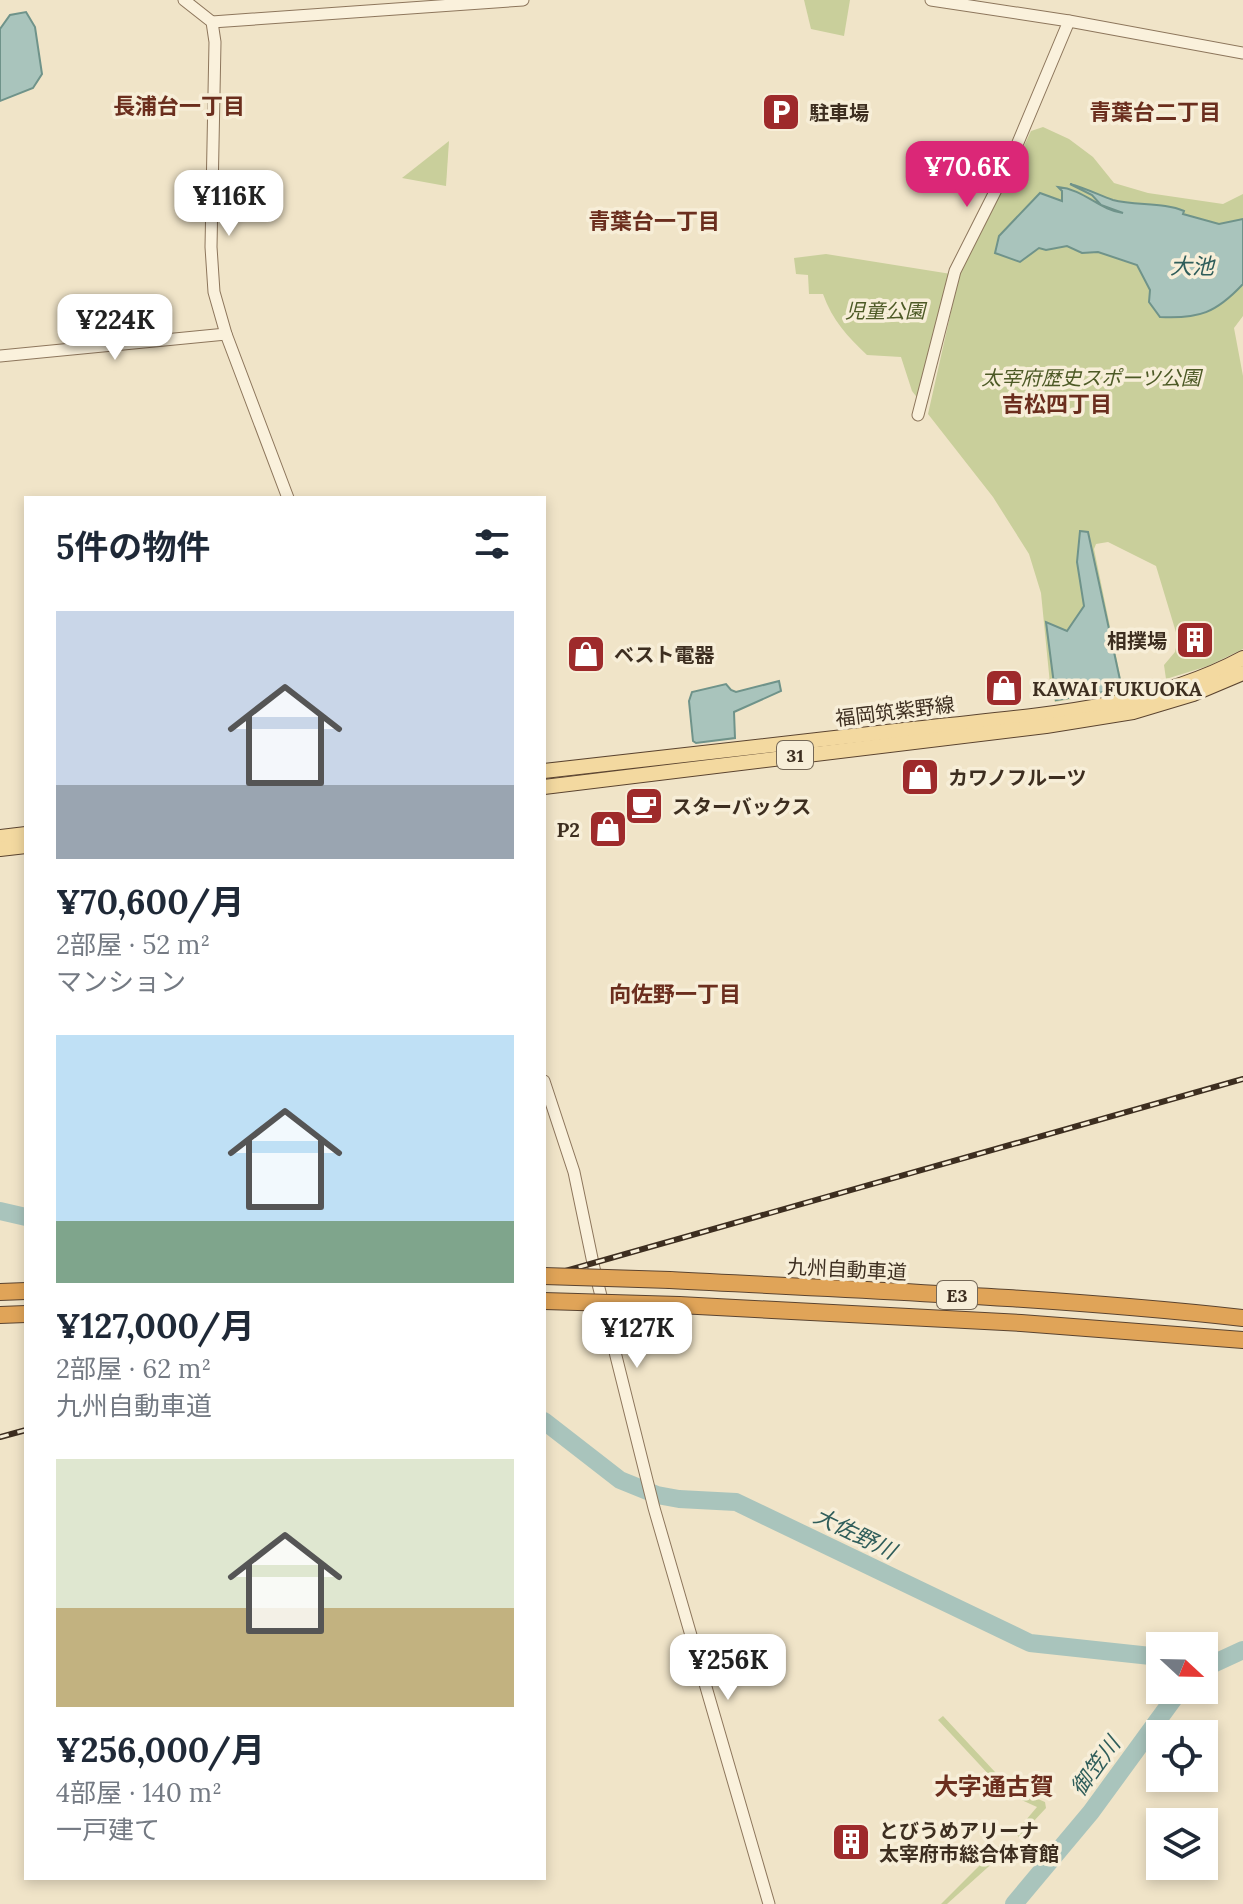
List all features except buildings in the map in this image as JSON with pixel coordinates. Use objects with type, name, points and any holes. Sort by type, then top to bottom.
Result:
[{"type":"highway","name":"九州自動車道","points":[[546,1276],[1038,1299],[1243,1318]]},
{"type":"highway","points":[[0,1292],[24,1291]]},
{"type":"highway","name":"E3","points":[[546,1301],[1021,1323],[1243,1340]]},
{"type":"highway","points":[[0,1315],[24,1314]]},
{"type":"main road","name":"福岡筑紫野線","points":[[546,771],[1047,714],[1130,700],[1181,685],[1243,658]]},
{"type":"main road","name":"福岡筑紫野線","points":[[546,787],[1046,726],[1133,712],[1193,694],[1243,673]]},
{"type":"main road","points":[[0,837],[24,834]]},
{"type":"main road","points":[[0,849],[24,846]]},
{"type":"street","points":[[184,0],[212,22],[523,0]]},
{"type":"street","points":[[931,0],[1069,21],[1243,53]]},
{"type":"street","points":[[918,415],[955,271],[1016,150],[1069,21]]},
{"type":"street","points":[[212,22],[216,98],[211,247],[214,292],[226,334],[287,496]]},
{"type":"street","points":[[0,356],[226,334]]},
{"type":"street","points":[[546,1087],[574,1172],[593,1263],[654,1508],[769,1904]]},
{"type":"green space","points":[[804,0],[850,0],[844,36],[811,29]]},
{"type":"green space","name":"太宰府歴史スポーツ公園","points":[[1043,127],[1069,139],[1093,157],[1114,183],[1148,193],[1223,204],[1243,194],[1243,316],[1234,328],[1243,376],[1243,649],[1208,666],[1166,679],[1164,665],[1175,652],[1178,639],[1156,566],[1108,542],[1096,544],[1094,549],[1123,690],[1055,702],[1051,694],[1041,593],[1029,554],[993,497],[928,414],[959,276],[985,217],[1031,131]]},
{"type":"green space","points":[[449,141],[446,186],[402,178]]},
{"type":"green space","name":"児童公園","points":[[826,254],[951,274],[919,400],[912,391],[901,357],[867,355],[841,328],[823,294],[809,294],[808,275],[796,274],[794,258]]},
{"type":"green space","points":[[943,1716],[1008,1786],[1045,1802],[1046,1808],[1019,1837],[1015,1833],[1037,1807],[1006,1793],[938,1720]]},
{"type":"green space","points":[[1002,1843],[1007,1850],[947,1904],[941,1904]]},
{"type":"water","points":[[26,12],[35,27],[42,74],[33,88],[0,101],[0,29],[10,15]]},
{"type":"water","name":"大池","points":[[1070,184],[1113,200],[1176,208],[1184,211],[1183,214],[1219,224],[1243,219],[1243,284],[1224,302],[1206,312],[1186,317],[1160,317],[1149,302],[1150,290],[1137,265],[1098,252],[1082,253],[1067,246],[1046,250],[1039,248],[1020,262],[995,253],[999,236],[1040,193],[1062,201],[1062,191],[1058,187],[1076,191],[1106,208],[1123,213],[1101,205],[1092,195]]},
{"type":"water","points":[[1080,531],[1088,532],[1122,689],[1056,700],[1046,622],[1067,631],[1084,606],[1077,562]]},
{"type":"water","points":[[779,681],[781,691],[734,712],[735,738],[693,741],[689,701],[692,692],[726,684],[736,692]]},
{"type":"waterway","name":"大佐野川","points":[[0,1211],[24,1217]]},
{"type":"waterway","name":"大佐野川","points":[[546,1423],[620,1480],[657,1495],[736,1502],[1030,1643],[1146,1655]]},
{"type":"waterway","name":"御笠川","points":[[1218,1662],[1243,1650]]},
{"type":"waterway","name":"御笠川","points":[[1014,1904],[1091,1812],[1170,1704]]},
{"type":"railway","points":[[546,1276],[1243,1079]]},
{"type":"railway","points":[[0,1437],[24,1431]]},
{"type":"place","name":"駐車場","points":[[781,112]]},
{"type":"place","name":"相撲場","points":[[1195,640]]},
{"type":"place","name":"ベスト電器","points":[[586,654]]},
{"type":"place","name":"KAWAI FUKUOKA","points":[[1004,688]]},
{"type":"place","name":"カワノフルーツ","points":[[920,777]]},
{"type":"place","name":"スターバックス","points":[[644,806]]},
{"type":"place","name":"P2","points":[[608,829]]},
{"type":"place","name":"とびうめアリーナ 太宰府市総合体育館","points":[[851,1842]]},
{"type":"district","name":"長浦台一丁目","points":[[179,106]]},
{"type":"district","name":"青葉台二丁目","points":[[1155,112]]},
{"type":"district","name":"青葉台一丁目","points":[[654,221]]},
{"type":"district","name":"吉松四丁目","points":[[1057,404]]},
{"type":"district","name":"向佐野一丁目","points":[[675,994]]},
{"type":"district","name":"大字通古賀","points":[[994,1786]]}]
